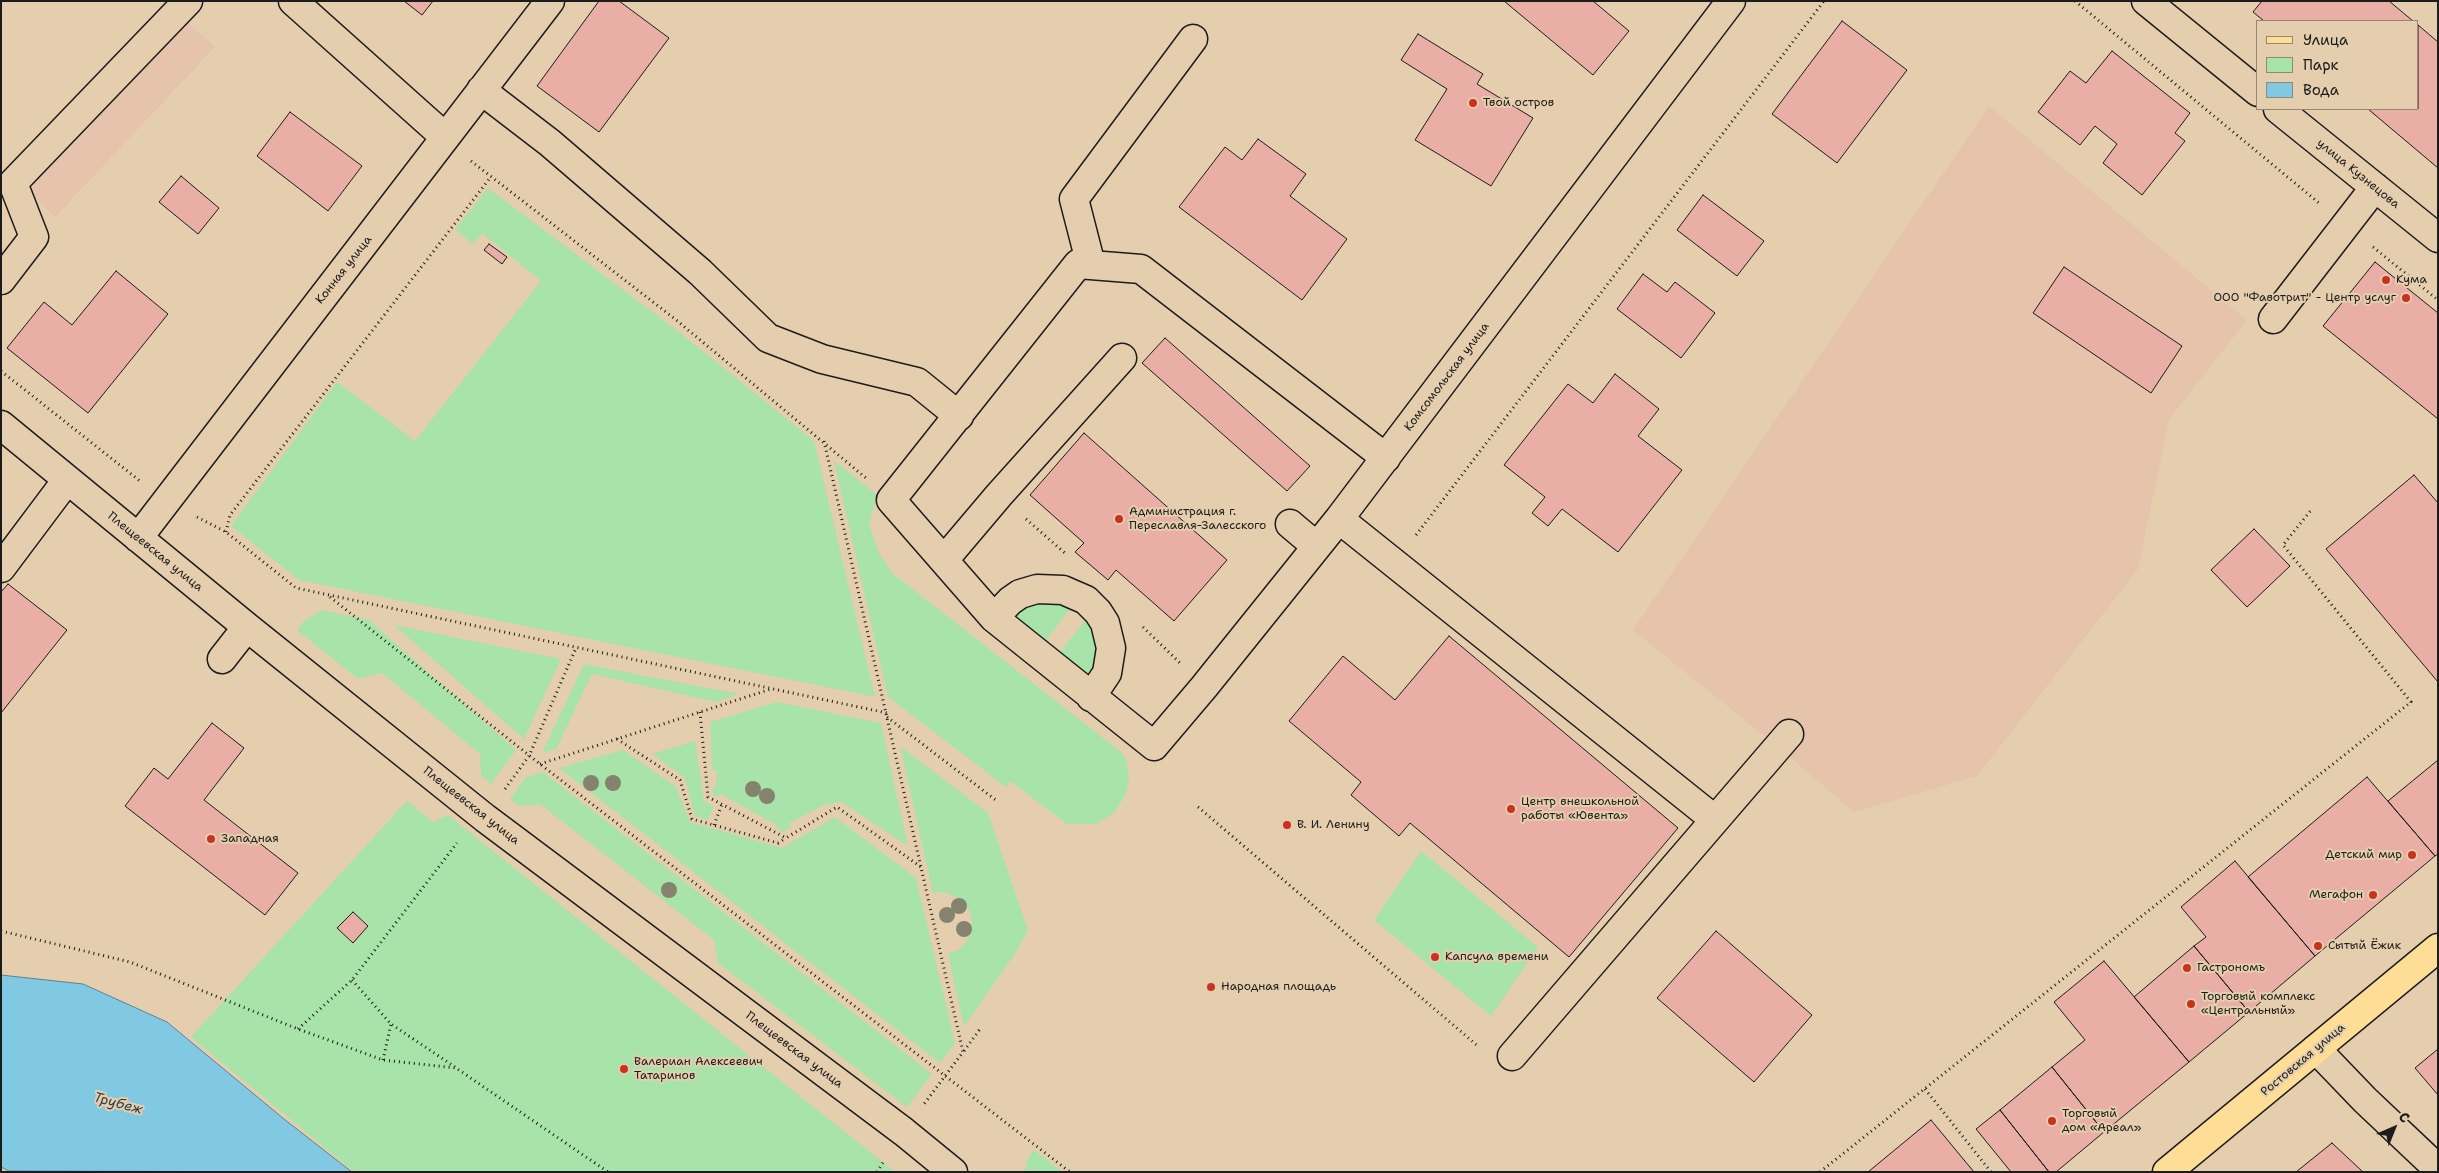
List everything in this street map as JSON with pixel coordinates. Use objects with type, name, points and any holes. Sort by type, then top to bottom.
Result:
[{"type":"main road","name":"Ростовская улица","points":[[2168,1172],[2438,948]]},
{"type":"street","points":[[1,280],[34,237],[13,183],[188,1]]},
{"type":"street","points":[[293,1],[445,137]]},
{"type":"street","name":"Конная улица","points":[[138,538],[550,1]]},
{"type":"street","name":"Комсомольская улица","points":[[1092,697],[1154,754],[1204,687],[1386,458],[1731,1]]},
{"type":"street","points":[[2146,1],[2256,90]]},
{"type":"street","points":[[1091,264],[1074,199],[1193,39]]},
{"type":"street","points":[[481,90],[550,143],[700,272],[768,338],[822,360],[917,382],[959,416]]},
{"type":"street","name":"улица Кузнецова","points":[[2279,110],[2438,238]]},
{"type":"street","points":[[2273,319],[2375,187]]},
{"type":"street","points":[[994,618],[1016,597],[1037,589],[1062,590],[1086,600],[1098,612],[1105,623],[1111,648],[1107,673],[1092,697],[994,618],[891,500],[1078,264],[1141,269],[1386,458]]},
{"type":"street","points":[[944,560],[999,495],[1122,358]]},
{"type":"street","name":"Плещеевская улица","points":[[1,425],[247,627],[485,818],[904,1132],[953,1172]]},
{"type":"street","points":[[1,568],[67,480]]},
{"type":"street","points":[[1339,519],[1714,819]]},
{"type":"street","points":[[1290,524],[1316,546]]},
{"type":"street","points":[[222,659],[247,627]]},
{"type":"street","points":[[1512,1056],[1789,734]]},
{"type":"street","points":[[2316,1049],[2365,1100],[2438,1169]]},
{"type":"path","points":[[1394,563],[1824,1]]},
{"type":"path","points":[[2075,1],[2438,300]]},
{"type":"path","points":[[445,137],[490,178],[675,319],[824,441],[891,500]]},
{"type":"path","points":[[226,532],[230,515],[490,178]]},
{"type":"path","points":[[1,371],[166,502],[226,532],[296,588],[329,597],[772,689],[887,715],[996,801]]},
{"type":"path","points":[[824,441],[963,1052]]},
{"type":"path","points":[[1820,1172],[2411,702],[2283,545],[2312,509]]},
{"type":"path","points":[[329,597],[540,764],[944,1077],[1070,1172]]},
{"type":"path","points":[[485,818],[530,756],[576,648]]},
{"type":"path","points":[[540,764],[772,689]]},
{"type":"path","points":[[700,712],[708,797],[786,838]]},
{"type":"path","points":[[616,739],[680,780],[692,819],[778,843],[837,807],[922,867]]},
{"type":"path","points":[[714,825],[722,804]]},
{"type":"path","points":[[1198,808],[1481,1048]]},
{"type":"path","points":[[298,1029],[352,980],[457,843]]},
{"type":"path","points":[[1,931],[130,962],[298,1029],[383,1060],[456,1068]]},
{"type":"path","points":[[352,980],[391,1024],[608,1172]]},
{"type":"path","points":[[383,1060],[391,1024]]},
{"type":"path","points":[[904,1132],[980,1030]]},
{"type":"path","points":[[1925,1089],[1990,1172]]},
{"type":"shaded area","points":[[181,16],[215,47],[55,217],[22,185]]},
{"type":"shaded area","points":[[1989,106],[2247,320],[2169,419],[2138,569],[1977,776],[1854,812],[1778,747],[1633,630]]},
{"type":"green space","points":[[488,188],[678,331],[814,441],[875,697],[299,580],[231,526],[337,382],[415,441],[541,281],[482,233],[473,244],[455,230]]},
{"type":"green space","points":[[834,461],[875,493],[876,500],[869,524],[878,551],[892,573],[1121,752],[1126,759],[1129,779],[1126,794],[1114,813],[1095,824],[1067,824],[1010,781],[1006,787],[888,697]]},
{"type":"green space","points":[[1076,601],[1040,648],[1007,611],[1017,602]]},
{"type":"green space","points":[[322,610],[369,620],[516,750],[491,784],[481,776],[480,754],[382,673],[358,679],[297,630],[303,622]]},
{"type":"green space","points":[[1090,614],[1098,623],[1098,683],[1054,660]]},
{"type":"green space","points":[[394,625],[561,659],[524,739]]},
{"type":"green space","points":[[584,664],[739,694],[716,702],[592,674],[556,749],[542,753]]},
{"type":"green space","points":[[777,702],[881,723],[908,846],[840,801],[829,806],[828,803],[789,823],[791,827],[783,832],[776,827],[777,825],[720,794],[718,797],[713,795],[713,787],[716,787],[717,771],[712,770],[710,722]]},
{"type":"green space","points":[[695,741],[704,801],[714,806],[708,820],[695,816],[685,778],[652,754]]},
{"type":"green space","points":[[900,746],[988,813],[1028,930],[1016,952],[964,1027],[948,954],[958,950],[967,941],[971,932],[972,920],[968,907],[959,898],[944,892],[933,893]]},
{"type":"green space","points":[[623,750],[676,787],[690,822],[782,848],[835,817],[916,878],[955,1043],[940,1063],[559,768]]},
{"type":"green space","points":[[543,772],[932,1074],[907,1107],[718,963],[714,940],[540,804],[519,806],[510,799],[525,778]]},
{"type":"green space","points":[[407,801],[433,822],[448,815],[895,1172],[357,1172],[348,1167],[191,1037]]},
{"type":"green space","points":[[1421,851],[1538,947],[1491,1016],[1374,920]]},
{"type":"green space","points":[[1034,1150],[1063,1172],[1024,1172],[1029,1156]]},
{"type":"water","name":"Трубеж","points":[[1,975],[83,984],[167,1022],[284,1119],[352,1172],[9,1171],[1,1167]]},
{"type":"building","points":[[404,1],[433,1],[422,15]]},
{"type":"building","points":[[599,1],[619,1],[669,38],[599,132],[537,86]]},
{"type":"building","points":[[1504,1],[1593,1],[1629,31],[1593,75]]},
{"type":"building","points":[[2262,1],[2389,1],[2412,20],[2263,20],[2253,12]]},
{"type":"building","points":[[1842,21],[1907,70],[1837,163],[1772,114]]},
{"type":"building","points":[[2419,26],[2438,42],[2438,168],[2369,110],[2419,110]]},
{"type":"building","name":"Твой остров","points":[[1418,34],[1483,74],[1477,84],[1533,118],[1491,186],[1415,140],[1447,89],[1401,60]]},
{"type":"building","points":[[2112,51],[2190,113],[2175,133],[2185,141],[2142,195],[2103,163],[2117,144],[2095,126],[2080,145],[2038,112],[2070,71],[2086,83]]},
{"type":"building","points":[[290,112],[362,166],[328,211],[257,156]]},
{"type":"building","points":[[1258,139],[1306,174],[1290,196],[1347,239],[1302,300],[1179,207],[1225,147],[1242,160]]},
{"type":"building","points":[[181,176],[219,208],[198,234],[159,202]]},
{"type":"building","points":[[1703,195],[1764,241],[1737,276],[1677,230]]},
{"type":"building","points":[[489,244],[507,257],[502,264],[484,250]]},
{"type":"building","points":[[2375,262],[2438,313],[2438,419],[2323,326]]},
{"type":"building","points":[[2064,267],[2182,346],[2151,393],[2033,313]]},
{"type":"building","points":[[116,271],[168,314],[88,413],[7,348],[44,302],[72,325]]},
{"type":"building","points":[[1643,274],[1667,292],[1675,282],[1715,313],[1681,358],[1617,309]]},
{"type":"building","points":[[1165,338],[1310,466],[1287,491],[1142,363]]},
{"type":"building","points":[[1615,374],[1659,409],[1638,436],[1682,470],[1618,552],[1562,509],[1548,526],[1532,513],[1545,497],[1504,465],[1568,384],[1593,403]]},
{"type":"building","name":"Администрация г. Переславля-Залесского","points":[[1084,433],[1227,560],[1174,621],[1116,570],[1108,580],[1075,552],[1084,543],[1030,495]]},
{"type":"building","points":[[2414,475],[2438,503],[2438,682],[2326,549]]},
{"type":"building","points":[[2254,529],[2290,566],[2247,607],[2211,570]]},
{"type":"building","points":[[8,584],[67,630],[1,713],[1,592]]},
{"type":"building","name":"Центр внешкольной работы «Ювента»","points":[[1449,636],[1678,828],[1569,957],[1410,823],[1399,836],[1351,795],[1361,782],[1289,721],[1343,656],[1395,700]]},
{"type":"building","name":"Западная","points":[[212,723],[244,748],[204,800],[298,873],[265,915],[125,806],[154,768],[168,779]]},
{"type":"building","points":[[2438,760],[2438,854],[2435,856],[2388,801]]},
{"type":"building","points":[[2367,777],[2435,856],[2315,956],[2248,877]]},
{"type":"building","points":[[2235,861],[2315,956],[2249,1012],[2194,946],[2206,937],[2181,907]]},
{"type":"building","points":[[353,912],[368,926],[353,943],[337,928]]},
{"type":"building","points":[[1716,931],[1812,1015],[1754,1082],[1657,998]]},
{"type":"building","name":"Торговый комплекс «Центральный»","points":[[2194,946],[2249,1012],[2189,1062],[2134,997]]},
{"type":"building","points":[[2104,961],[2189,1062],[2104,1132],[2052,1067],[2085,1040],[2054,1002]]},
{"type":"building","points":[[2438,1049],[2438,1095],[2415,1068]]},
{"type":"building","name":"Торговый дом «Ареал»","points":[[2052,1067],[2104,1132],[2056,1172],[2049,1172],[2000,1110]]},
{"type":"building","name":"Торговый дом «Ареал»","points":[[2000,1110],[2049,1172],[2011,1172],[1976,1129]]},
{"type":"building","points":[[1931,1120],[1974,1172],[1868,1172]]},
{"type":"building","points":[[2332,1143],[2363,1172],[2296,1172]]},
{"type":"place","name":"Твой остров","points":[[1473,103]]},
{"type":"place","name":"Кума","points":[[2386,280]]},
{"type":"place","name":"ООО \"Фавотрит\" - Центр услуг","points":[[2406,298]]},
{"type":"place","name":"Администрация г. Переславля-Залесского","points":[[1119,519]]},
{"type":"place","name":"Центр внешкольной работы «Ювента»","points":[[1511,809]]},
{"type":"place","name":"В. И. Ленину","points":[[1287,825]]},
{"type":"place","name":"Западная","points":[[211,839]]},
{"type":"place","name":"Детский мир","points":[[2412,855]]},
{"type":"place","name":"Мегафон","points":[[2373,895]]},
{"type":"place","name":"Сытый Ёжик","points":[[2318,946]]},
{"type":"place","name":"Капсула времени","points":[[1435,957]]},
{"type":"place","name":"Гастрономъ","points":[[2187,968]]},
{"type":"place","name":"Народная площадь","points":[[1211,987]]},
{"type":"place","name":"Торговый комплекс «Центральный»","points":[[2191,1004]]},
{"type":"place","name":"Валериан Алексеевич Татаринов","points":[[624,1069]]},
{"type":"place","name":"Торговый дом «Ареал»","points":[[2052,1121]]}]
